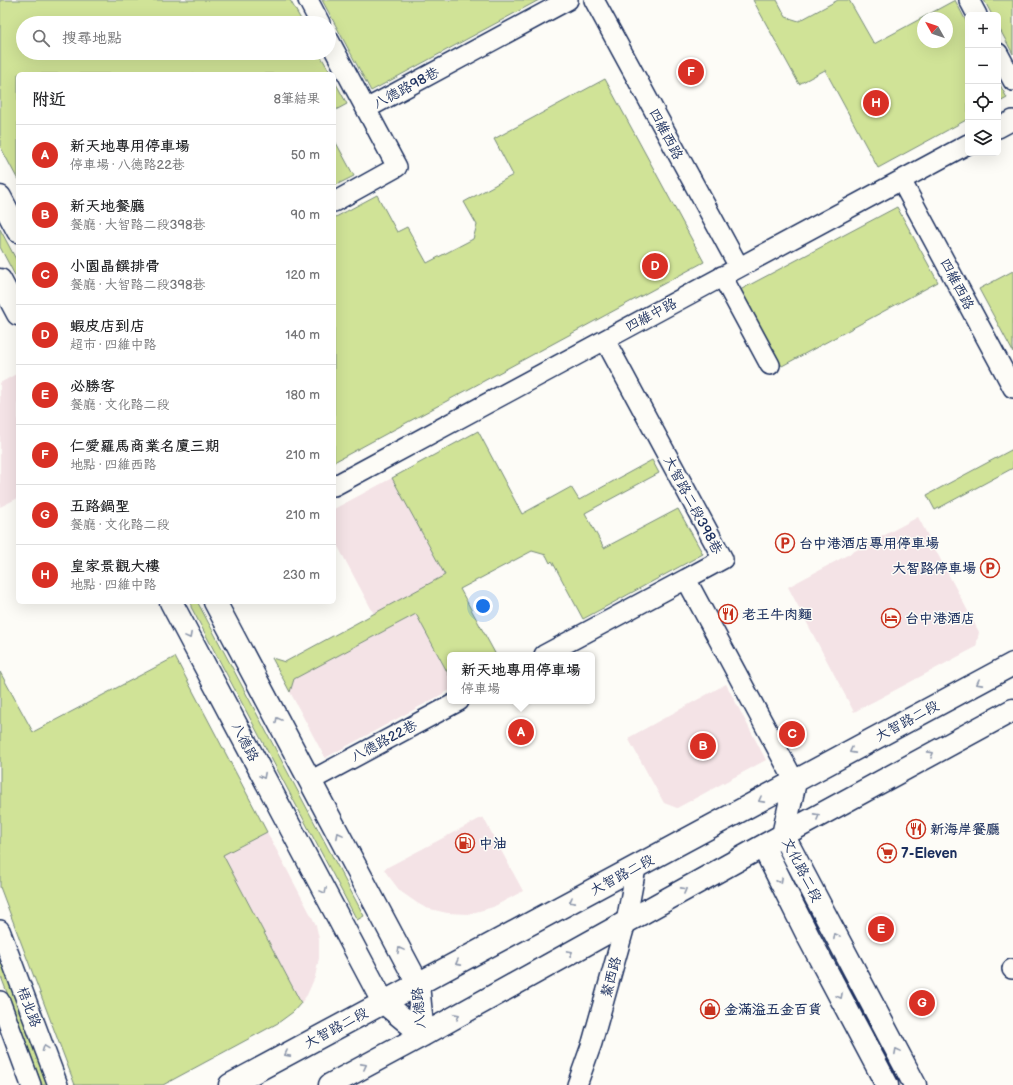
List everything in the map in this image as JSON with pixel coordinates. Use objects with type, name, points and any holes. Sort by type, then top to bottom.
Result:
[{"type":"street","points":[[308,0],[316,16]]},
{"type":"street","name":"八德路98巷","points":[[336,201],[397,168],[366,109],[568,0]]},
{"type":"street","name":"四維西路","points":[[594,0],[739,267]]},
{"type":"street","points":[[969,0],[975,12]]},
{"type":"street","points":[[336,53],[366,109]]},
{"type":"street","points":[[1001,59],[1013,81]]},
{"type":"street","points":[[1001,126],[1013,120]]},
{"type":"street","name":"四維中路","points":[[336,485],[965,146]]},
{"type":"street","name":"四維西路","points":[[901,180],[1013,388]]},
{"type":"street","points":[[0,197],[16,226]]},
{"type":"street","points":[[722,276],[770,365]]},
{"type":"street","points":[[0,280],[16,310]]},
{"type":"street","name":"大智路二段398巷","points":[[605,340],[723,559],[686,579]]},
{"type":"street","points":[[550,652],[686,579],[795,782]]},
{"type":"street","name":"八德路","points":[[172,604],[383,1002],[423,1035]]},
{"type":"street","name":"八德路","points":[[216,604],[418,984],[423,1035]]},
{"type":"street","name":"大智路二段","points":[[230,1085],[1013,664]]},
{"type":"street","name":"八德路22巷","points":[[310,781],[453,704]]},
{"type":"street","points":[[330,1085],[1013,710]]},
{"type":"street","name":"文化路二段","points":[[795,782],[783,835],[915,1085]]},
{"type":"street","name":"文化路二段","points":[[795,782],[763,846],[809,938],[887,1085]]},
{"type":"street","name":"鰲西路","points":[[577,1085],[592,1043],[626,922],[636,868]]},
{"type":"street","name":"梧北路","points":[[0,930],[58,1085]]},
{"type":"street","name":"梧北路","points":[[0,1001],[32,1085]]},
{"type":"shaded area","points":[[16,374],[16,499],[0,507],[0,383]]},
{"type":"shaded area","points":[[392,478],[445,575],[374,614],[336,543],[336,508]]},
{"type":"shaded area","name":"台中港酒店","points":[[918,517],[979,632],[976,647],[854,712],[788,587]]},
{"type":"shaded area","points":[[416,614],[447,671],[447,692],[325,758],[290,692],[294,679]]},
{"type":"shaded area","points":[[726,684],[766,760],[677,808],[664,803],[628,738]]},
{"type":"shaded area","name":"中油","points":[[483,817],[523,891],[493,907],[468,914],[447,913],[426,908],[400,891],[384,869]]},
{"type":"shaded area","points":[[267,832],[316,925],[319,939],[319,958],[315,977],[307,995],[301,1003],[223,855]]},
{"type":"green space","points":[[0,0],[290,0],[299,16],[16,16],[16,60],[323,60],[330,72],[16,72],[16,176],[0,146]]},
{"type":"green space","points":[[322,0],[539,0],[371,91],[336,26],[336,16],[331,16]]},
{"type":"green space","points":[[753,0],[777,0],[786,17],[799,21],[838,0],[849,0],[874,44],[917,21],[917,48],[953,48],[953,12],[933,12],[955,0],[965,19],[965,121],[878,168],[825,70],[799,84]]},
{"type":"green space","points":[[984,0],[1013,0],[1013,54],[1001,32],[1001,12],[990,12]]},
{"type":"green space","points":[[605,79],[704,262],[336,461],[336,217],[377,195],[397,232],[407,227],[427,263],[473,239],[477,225],[464,202],[513,175],[494,139]]},
{"type":"green space","points":[[336,84],[347,104],[336,110]]},
{"type":"green space","points":[[1001,87],[1007,98],[1001,101]]},
{"type":"green space","points":[[336,143],[354,176],[336,185]]},
{"type":"green space","points":[[897,207],[938,282],[782,366],[740,290]]},
{"type":"green space","points":[[0,229],[16,259],[16,277],[0,247]]},
{"type":"green space","points":[[1013,271],[1013,352],[979,289]]},
{"type":"green space","points":[[478,431],[522,514],[571,487],[579,500],[652,460],[659,473],[585,513],[604,548],[678,509],[703,554],[583,619],[552,561],[550,563],[546,555],[532,551],[460,589],[494,652],[447,652],[447,671],[416,614],[294,679],[290,692],[272,658],[285,662],[445,575],[392,478]]},
{"type":"green space","points":[[1013,449],[1013,468],[935,510],[927,495]]},
{"type":"green space","points":[[191,604],[199,604],[364,916],[357,920],[191,607]]},
{"type":"green space","points":[[175,657],[267,832],[223,855],[301,1003],[293,1012],[278,1023],[163,1085],[75,1085],[0,887],[0,672],[33,732]]},
{"type":"green space","points":[[0,958],[48,1085],[42,1085],[0,974]]},
{"type":"place","name":"仁愛羅馬商業名廈三期","points":[[691,72]]},
{"type":"place","name":"皇家景觀大樓","points":[[876,103]]},
{"type":"place","name":"蝦皮店到店","points":[[655,266]]},
{"type":"place","name":"台中港酒店專用停車場","points":[[785,543]]},
{"type":"place","name":"大智路停車場","points":[[990,568]]},
{"type":"place","name":"老王牛肉麵","points":[[728,614]]},
{"type":"place","name":"台中港酒店","points":[[891,618]]},
{"type":"place","name":"新天地專用停車場","points":[[521,732]]},
{"type":"place","name":"小園晶饌排骨","points":[[792,734]]},
{"type":"place","name":"新天地餐廳","points":[[703,746]]},
{"type":"place","name":"新海岸餐廳","points":[[916,829]]},
{"type":"place","name":"中油","points":[[465,843]]},
{"type":"place","name":"7-Eleven","points":[[887,853]]},
{"type":"place","name":"必勝客","points":[[881,929]]},
{"type":"place","name":"五路鍋聖","points":[[922,1003]]},
{"type":"place","name":"金滿溢五金百貨","points":[[710,1009]]}]
